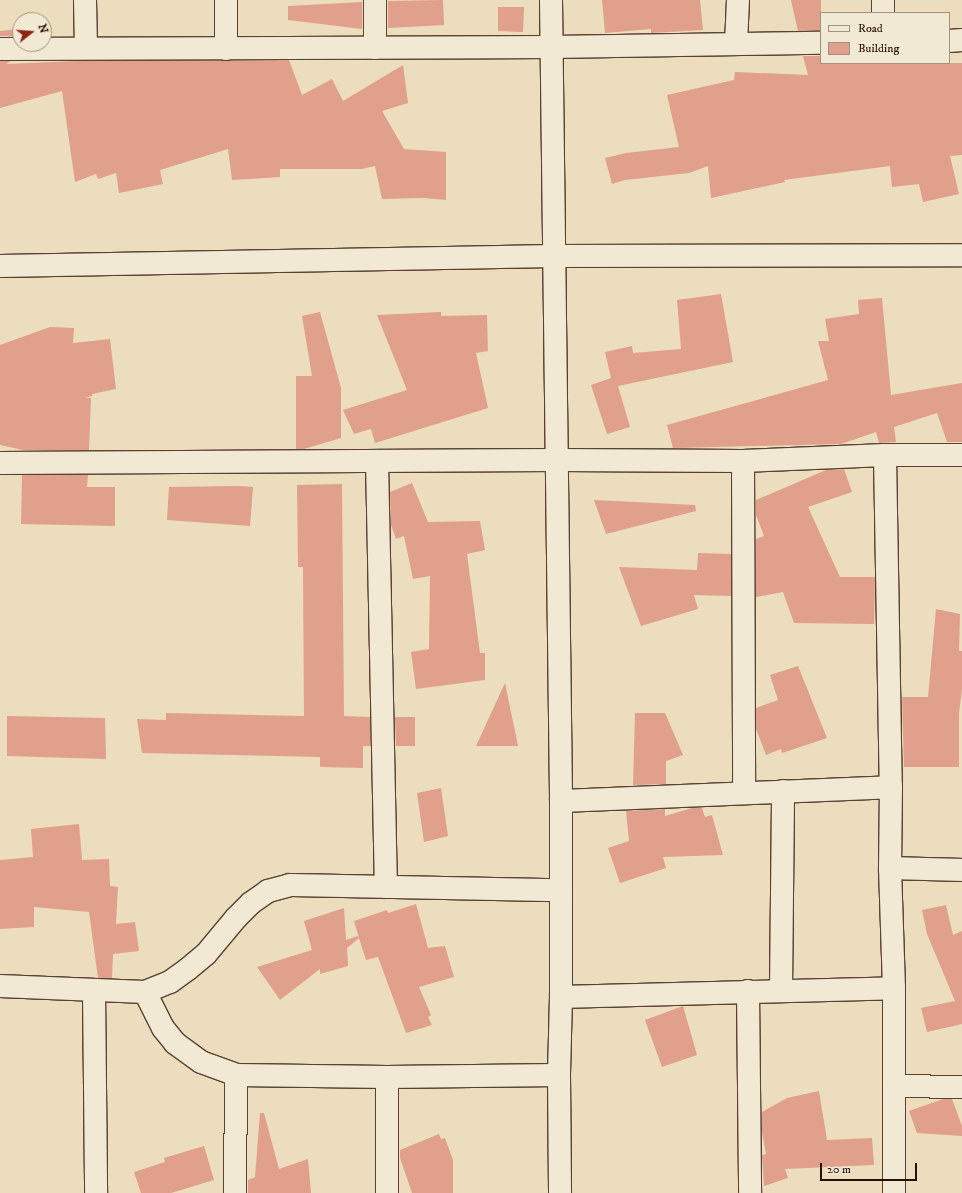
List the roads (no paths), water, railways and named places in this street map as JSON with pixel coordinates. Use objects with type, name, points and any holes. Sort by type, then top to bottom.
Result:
[{"type":"street","points":[[85,0],[86,48]]},
{"type":"street","points":[[226,0],[226,50]]},
{"type":"street","points":[[375,0],[375,48]]},
{"type":"street","points":[[550,0],[558,460],[561,801],[561,997],[559,1076],[560,1193]]},
{"type":"street","points":[[736,44],[738,0]]},
{"type":"street","points":[[883,12],[884,0]]},
{"type":"street","points":[[950,41],[962,40]]},
{"type":"street","points":[[0,50],[86,48],[226,50],[820,43]]},
{"type":"street","points":[[0,266],[554,256],[962,255]]},
{"type":"street","points":[[0,463],[558,460],[744,461],[885,455],[962,455]]},
{"type":"street","points":[[885,455],[891,787],[890,868],[894,988],[894,1193]]},
{"type":"street","points":[[377,461],[386,887]]},
{"type":"street","points":[[744,461],[744,793]]},
{"type":"street","points":[[561,801],[891,787]]},
{"type":"street","points":[[782,990],[783,791]]},
{"type":"street","points":[[890,868],[962,870]]},
{"type":"street","points":[[0,986],[145,992],[170,982],[206,954],[236,918],[251,903],[268,891],[290,885],[560,890]]},
{"type":"street","points":[[561,997],[894,988]]},
{"type":"street","points":[[94,991],[96,1193]]},
{"type":"street","points":[[748,991],[750,1193]]},
{"type":"street","points":[[145,992],[163,1028],[175,1043],[201,1062],[236,1075],[387,1077],[559,1076]]},
{"type":"street","points":[[235,1193],[236,1075]]},
{"type":"street","points":[[387,1077],[387,1193]]},
{"type":"street","points":[[894,1086],[962,1087]]}]
